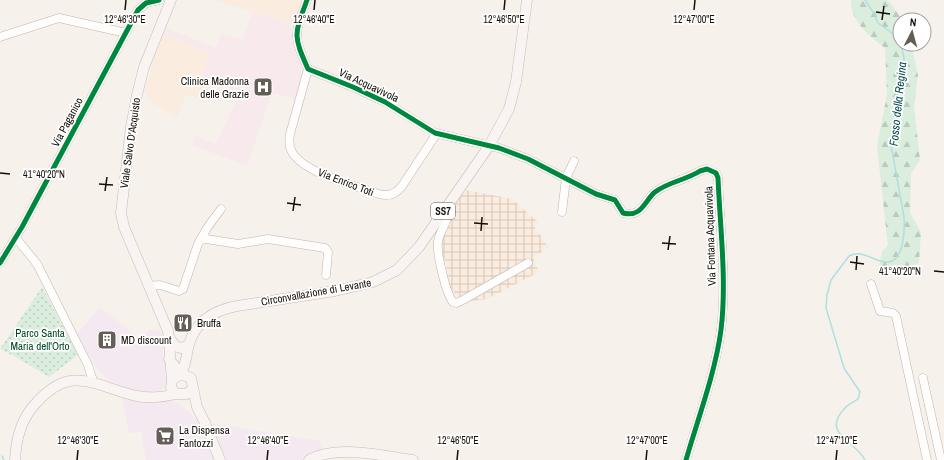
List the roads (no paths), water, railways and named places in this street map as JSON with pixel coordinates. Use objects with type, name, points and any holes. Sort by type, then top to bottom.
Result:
[{"type":"main road","name":"Viale Salvo D'Acquisto","points":[[171,0],[141,80],[132,121],[122,204],[123,224],[166,324],[169,337],[169,359],[172,382]]},
{"type":"main road","name":"Circonvallazione di Levante","points":[[181,374],[188,356],[189,345],[195,330],[202,322],[218,312],[230,308],[355,287],[386,277],[400,268],[415,253],[446,206],[489,146],[506,117],[513,98],[527,0]]},
{"type":"main road","points":[[169,337],[172,343],[179,348],[189,345]]},
{"type":"main road","name":"SS7","points":[[188,356],[192,389],[197,407],[206,423],[220,460]]},
{"type":"main road","points":[[169,359],[181,374],[191,378]]},
{"type":"main road","points":[[153,398],[164,391],[181,374]]},
{"type":"main road","points":[[15,460],[16,442],[21,425],[28,412],[38,400],[51,389],[63,382],[74,380],[93,381],[128,394],[153,398],[187,394],[192,389]]},
{"type":"main road","name":"SS7","points":[[172,382],[180,395],[197,407]]},
{"type":"main road","points":[[309,460],[321,454],[340,452],[413,460]]},
{"type":"street","name":"Via Paganico","points":[[0,263],[16,238],[126,33],[143,5],[159,0]]},
{"type":"street","points":[[307,0],[298,26],[296,38],[308,69]]},
{"type":"street","points":[[0,37],[59,18],[126,33]]},
{"type":"street","name":"Via Acquavivola","points":[[308,69],[385,102],[436,133],[489,146]]},
{"type":"street","name":"Via Enrico Toti","points":[[308,69],[290,137],[290,145],[295,156],[315,170],[379,194],[390,196],[401,188],[436,133]]},
{"type":"street","name":"Via Fontana Acquavivola","points":[[489,146],[521,156],[598,195],[615,200],[622,212],[627,214],[642,209],[654,193],[672,183],[704,169],[711,170],[717,174],[722,272],[721,329],[686,460]]},
{"type":"street","points":[[562,212],[566,178],[574,161]]},
{"type":"street","points":[[446,206],[448,215],[439,238],[438,248],[445,286],[453,302],[457,303],[463,300],[528,263]]},
{"type":"street","points":[[149,286],[160,285],[183,292],[201,240],[207,228],[221,209]]},
{"type":"street","points":[[16,238],[32,257],[41,272],[88,364],[93,381]]},
{"type":"street","points":[[201,240],[241,244],[268,239],[325,248],[328,252],[326,275]]},
{"type":"street","points":[[871,284],[880,311],[883,313],[893,313],[896,316],[927,460]]},
{"type":"street","points":[[923,378],[941,460]]},
{"type":"waterway","name":"Fosso della Regina","points":[[865,0],[878,23],[892,33]]},
{"type":"waterway","name":"Fosso della Regina","points":[[865,460],[861,453],[842,437],[836,424],[838,417],[849,404],[858,399],[860,392],[844,368],[826,308],[827,295],[831,280],[849,256],[859,254],[886,262],[897,258],[900,252],[904,229],[904,217],[891,145],[901,94],[904,58],[903,52]]},
{"type":"waterway","points":[[2,456],[4,460]]},
{"type":"place","name":"Clinica Madonna delle Grazie","points":[[263,87]]},
{"type":"place","name":"Bruffa","points":[[183,323]]},
{"type":"place","name":"MD discount","points":[[107,340]]},
{"type":"place","name":"La Dispensa Fantozzi","points":[[165,436]]},
{"type":"park label","name":"Parco Santa Maria dell'Orto","points":[[40,339]]}]
